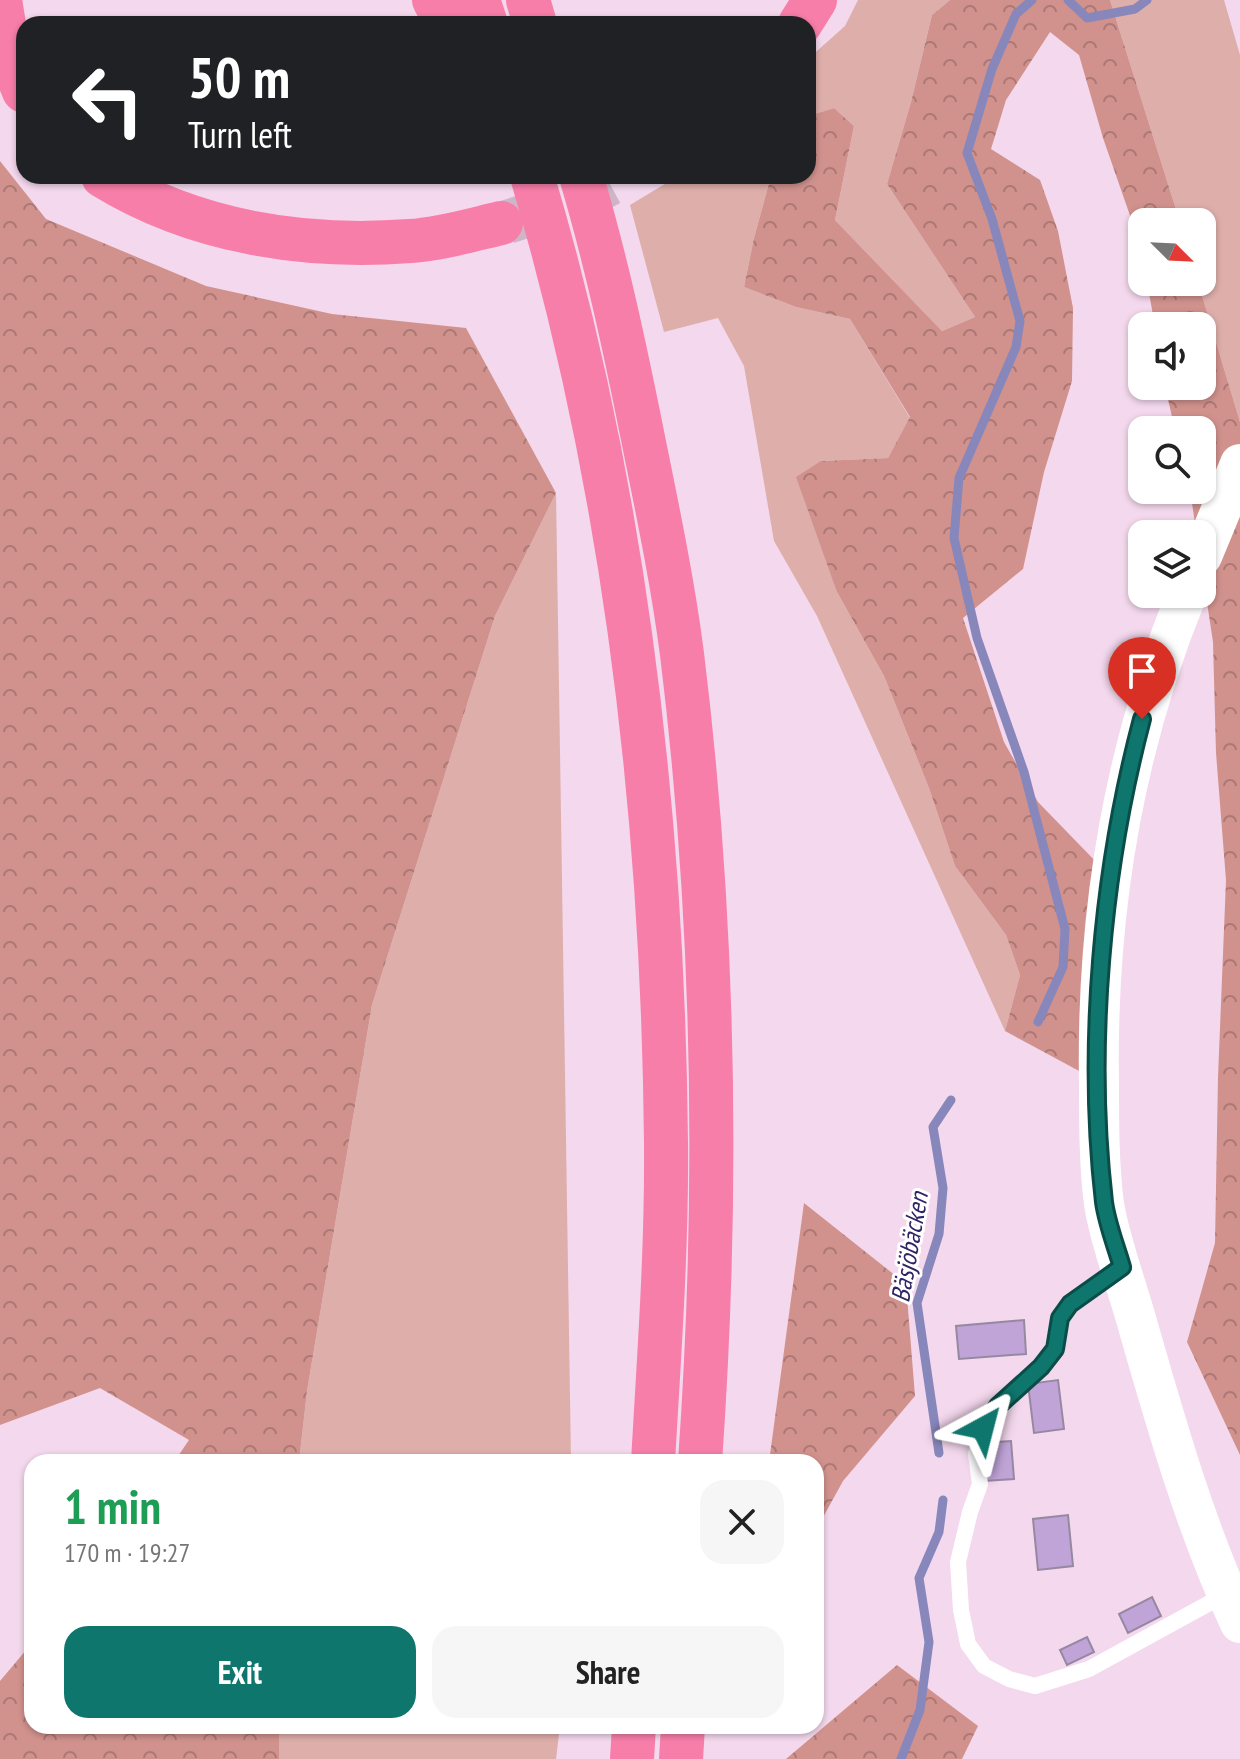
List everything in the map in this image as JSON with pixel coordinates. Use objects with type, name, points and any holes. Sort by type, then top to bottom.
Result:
[{"type":"highway","points":[[0,0],[9,55],[16,72]]},
{"type":"highway","points":[[116,184],[177,214],[268,236],[317,241],[412,241],[501,223]]},
{"type":"highway","points":[[583,184],[622,334],[650,471],[682,652],[699,827],[713,1147],[708,1352],[701,1454]]},
{"type":"highway","points":[[533,186],[576,346],[603,475],[633,651],[653,839],[664,1010],[666,1147],[660,1355],[654,1454]]},
{"type":"highway","points":[[632,1759],[634,1734]]},
{"type":"highway","points":[[681,1759],[683,1734]]},
{"type":"street","points":[[1216,522],[1240,464]]},
{"type":"street","points":[[1182,608],[1149,694],[1115,836],[1098,1015],[1099,1118],[1105,1205],[1170,1439],[1233,1609]]},
{"type":"lane","points":[[1122,1267],[1070,1304],[1060,1318],[1055,1349],[1041,1367],[998,1406],[983,1428],[976,1454],[980,1484],[958,1562],[961,1610],[968,1644],[984,1666],[1009,1679],[1035,1686],[1089,1669],[1233,1609]]},
{"type":"shaded area","points":[[858,0],[950,0],[932,15],[887,184],[975,317],[942,331],[835,220],[854,126],[834,108],[816,114],[816,52],[845,26]]},
{"type":"shaded area","points":[[1110,0],[1224,0],[1240,55],[1240,422],[1216,342],[1216,312],[1207,312],[1202,296],[1216,296],[1216,208],[1176,208]]},
{"type":"shaded area","points":[[665,184],[769,184],[744,287],[796,307],[850,319],[910,418],[888,458],[821,461],[837,592],[884,676],[929,788],[955,866],[1006,935],[1020,975],[1005,1031],[817,616],[774,541],[744,366],[718,318],[664,332],[630,205]]},
{"type":"shaded area","points":[[556,493],[571,1454],[300,1454],[307,1391],[372,1005],[495,616]]},
{"type":"shaded area","points":[[279,1734],[559,1734],[556,1759],[279,1759]]},
{"type":"green space","points":[[950,0],[1110,0],[1176,208],[1128,210],[1079,55],[1050,32],[1006,100],[991,149],[1040,180],[1058,231],[1073,308],[1072,381],[1044,472],[1023,569],[963,618],[1004,742],[1038,802],[1102,868],[1094,1079],[1005,1031],[1020,975],[1006,935],[955,866],[929,788],[884,676],[837,592],[796,477],[821,461],[888,458],[910,417],[850,319],[796,307],[744,287],[769,184],[816,184],[816,114],[834,108],[854,126],[835,220],[942,331],[975,317],[887,184],[932,15]]},
{"type":"green space","points":[[0,161],[46,219],[206,286],[332,314],[466,328],[556,493],[495,616],[372,1005],[307,1391],[300,1454],[179,1454],[189,1440],[100,1388],[0,1425]]},
{"type":"green space","points":[[1150,296],[1202,296],[1207,312],[1152,312]]},
{"type":"green space","points":[[1216,342],[1240,422],[1240,1455],[1187,1342],[1215,1243],[1226,880],[1216,753],[1213,642],[1208,608],[1216,608],[1216,520],[1195,520],[1192,504],[1216,504],[1216,416],[1172,416],[1168,400],[1216,400]]},
{"type":"green space","points":[[804,1203],[906,1284],[915,1396],[843,1481],[824,1515],[824,1454],[770,1454]]},
{"type":"green space","points":[[24,1652],[24,1734],[279,1734],[279,1759],[0,1759],[0,1681]]},
{"type":"green space","points":[[897,1665],[978,1726],[962,1759],[786,1759],[816,1734],[824,1734],[824,1727]]},
{"type":"building","points":[[1024,1320],[1026,1354],[959,1359],[956,1326]]},
{"type":"building","points":[[1058,1380],[1064,1429],[1034,1433],[1028,1384]]},
{"type":"building","points":[[1011,1441],[1014,1479],[984,1481],[982,1443]]},
{"type":"building","points":[[1068,1515],[1073,1566],[1038,1570],[1033,1519]]},
{"type":"building","points":[[1152,1597],[1161,1616],[1128,1633],[1119,1614]]},
{"type":"building","points":[[1087,1637],[1094,1652],[1067,1665],[1060,1650]]},
{"type":"waterway","points":[[1032,0],[1016,14],[992,69],[967,153],[992,219],[1020,321],[1016,347],[959,478],[954,538],[977,638],[1024,772],[1065,929],[1063,967],[1038,1022]]},
{"type":"waterway","points":[[1068,0],[1087,18],[1135,9],[1147,0]]},
{"type":"waterway","name":"Bäsjöbäcken","points":[[939,1453],[917,1303],[939,1234],[943,1188],[933,1127],[951,1100]]},
{"type":"waterway","name":"Bäsjöbäcken","points":[[901,1759],[920,1710],[929,1642],[919,1578],[939,1532],[943,1500]]},
{"type":"tunnel","points":[[507,222],[587,196],[609,184]]},
{"type":"route","points":[[983,1428],[998,1406],[1041,1367],[1055,1349],[1060,1318],[1070,1304],[1122,1267],[1105,1205],[1099,1118],[1098,1015],[1115,836],[1142,719]]}]
